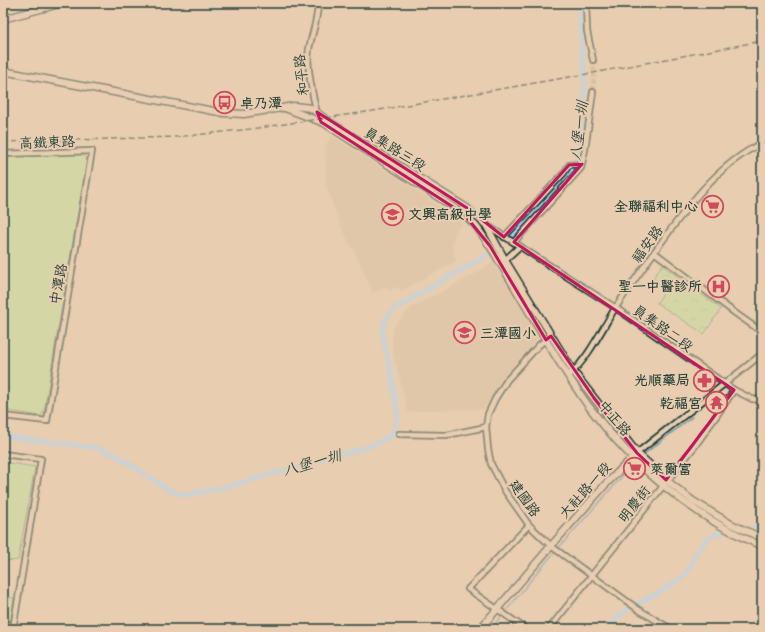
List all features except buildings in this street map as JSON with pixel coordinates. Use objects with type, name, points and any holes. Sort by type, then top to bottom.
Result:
[{"type":"street","points":[[3,19],[63,3]]},
{"type":"street","name":"和平路","points":[[318,3],[318,11],[309,50],[309,70],[317,112],[323,122]]},
{"type":"street","points":[[586,3],[587,31],[593,60]]},
{"type":"street","name":"員集路三段","points":[[3,71],[224,113],[244,114],[294,106],[311,108],[328,121],[467,208],[486,225]]},
{"type":"street","points":[[514,242],[581,168],[593,92]]},
{"type":"street","name":"員集路三段","points":[[285,108],[314,120],[323,122],[464,214]]},
{"type":"street","name":"福安路","points":[[570,373],[583,360],[654,252],[686,209],[709,182],[730,164],[762,142]]},
{"type":"street","name":"高鐵東路","points":[[3,154],[92,151]]},
{"type":"street","name":"中潭路","points":[[3,416],[46,421],[92,151]]},
{"type":"street","points":[[464,214],[486,225],[504,237],[564,173],[569,165],[582,164]]},
{"type":"street","points":[[464,214],[493,244]]},
{"type":"street","points":[[486,225],[493,244]]},
{"type":"street","name":"員集路二段","points":[[504,237],[616,308],[724,384],[752,399],[762,400]]},
{"type":"street","name":"中正路","points":[[493,244],[498,258],[546,340],[570,373],[635,455],[664,483],[762,546]]},
{"type":"street","name":"中正路","points":[[493,244],[505,260],[551,336],[570,373]]},
{"type":"street","points":[[505,260],[520,246]]},
{"type":"street","points":[[654,252],[762,332]]},
{"type":"street","name":"建國路","points":[[551,336],[539,345],[507,380],[488,414],[486,427],[490,457],[497,478],[505,492],[529,525],[551,546],[639,610],[670,629]]},
{"type":"street","name":"大社路一段","points":[[480,629],[551,546],[635,455],[762,354]]},
{"type":"street","name":"明慶街","points":[[549,629],[715,418],[734,390]]},
{"type":"street","points":[[399,434],[447,435],[486,427]]},
{"type":"street","points":[[3,454],[41,459],[13,629]]},
{"type":"street","points":[[526,629],[468,588],[529,525]]},
{"type":"street","name":"中正路","points":[[737,530],[762,538]]},
{"type":"highlighted area","points":[[317,112],[467,208],[504,237],[569,165],[582,164],[514,242],[734,390],[666,480],[637,453],[594,398],[551,336],[546,340],[490,246],[464,214],[321,122]]},
{"type":"shaded area","name":"文興高級中學","points":[[332,136],[402,181],[463,223],[456,230],[452,246],[456,261],[401,291],[399,287],[388,290],[387,286],[373,293],[358,259],[343,231],[326,185],[325,146]]},
{"type":"shaded area","name":"三潭國小","points":[[494,262],[539,338],[506,375],[485,409],[408,412],[394,356],[392,339],[393,329],[412,307],[459,283]]},
{"type":"green space","points":[[82,154],[87,159],[44,411],[41,416],[3,410],[3,157]]},
{"type":"green space","points":[[662,265],[721,309],[704,334],[657,303],[667,287],[653,278]]},
{"type":"green space","points":[[3,462],[35,467],[18,560],[3,561]]},
{"type":"green space","points":[[3,597],[14,598],[9,629],[3,629]]},
{"type":"waterway","name":"八堡一圳","points":[[512,235],[575,168],[580,145],[585,82],[580,30],[580,3]]},
{"type":"waterway","name":"八堡一圳","points":[[3,436],[98,448],[125,461],[172,492],[185,495],[226,487],[371,446],[392,435],[398,417],[390,368],[382,334],[386,319],[394,309],[489,254]]},
{"type":"waterway","points":[[643,455],[692,417]]},
{"type":"waterway","points":[[491,629],[547,561],[635,462]]},
{"type":"waterway","points":[[754,527],[762,521]]},
{"type":"waterway","points":[[606,629],[627,610],[663,590],[682,577],[706,540],[721,533]]},
{"type":"tunnel","points":[[593,60],[593,92]]},
{"type":"railway","points":[[3,142],[176,137],[251,129],[373,111],[587,74],[762,41]]},
{"type":"place","name":"卓乃潭","points":[[225,103]]},
{"type":"place","name":"全聯福利中心","points":[[713,206]]},
{"type":"place","name":"文興高級中學","points":[[393,214]]},
{"type":"place","name":"聖一中醫診所","points":[[718,286]]},
{"type":"place","name":"三潭國小","points":[[464,333]]},
{"type":"place","name":"光順藥局","points":[[705,380]]},
{"type":"place","name":"乾福宮","points":[[717,403]]},
{"type":"place","name":"萊爾富","points":[[634,469]]}]
